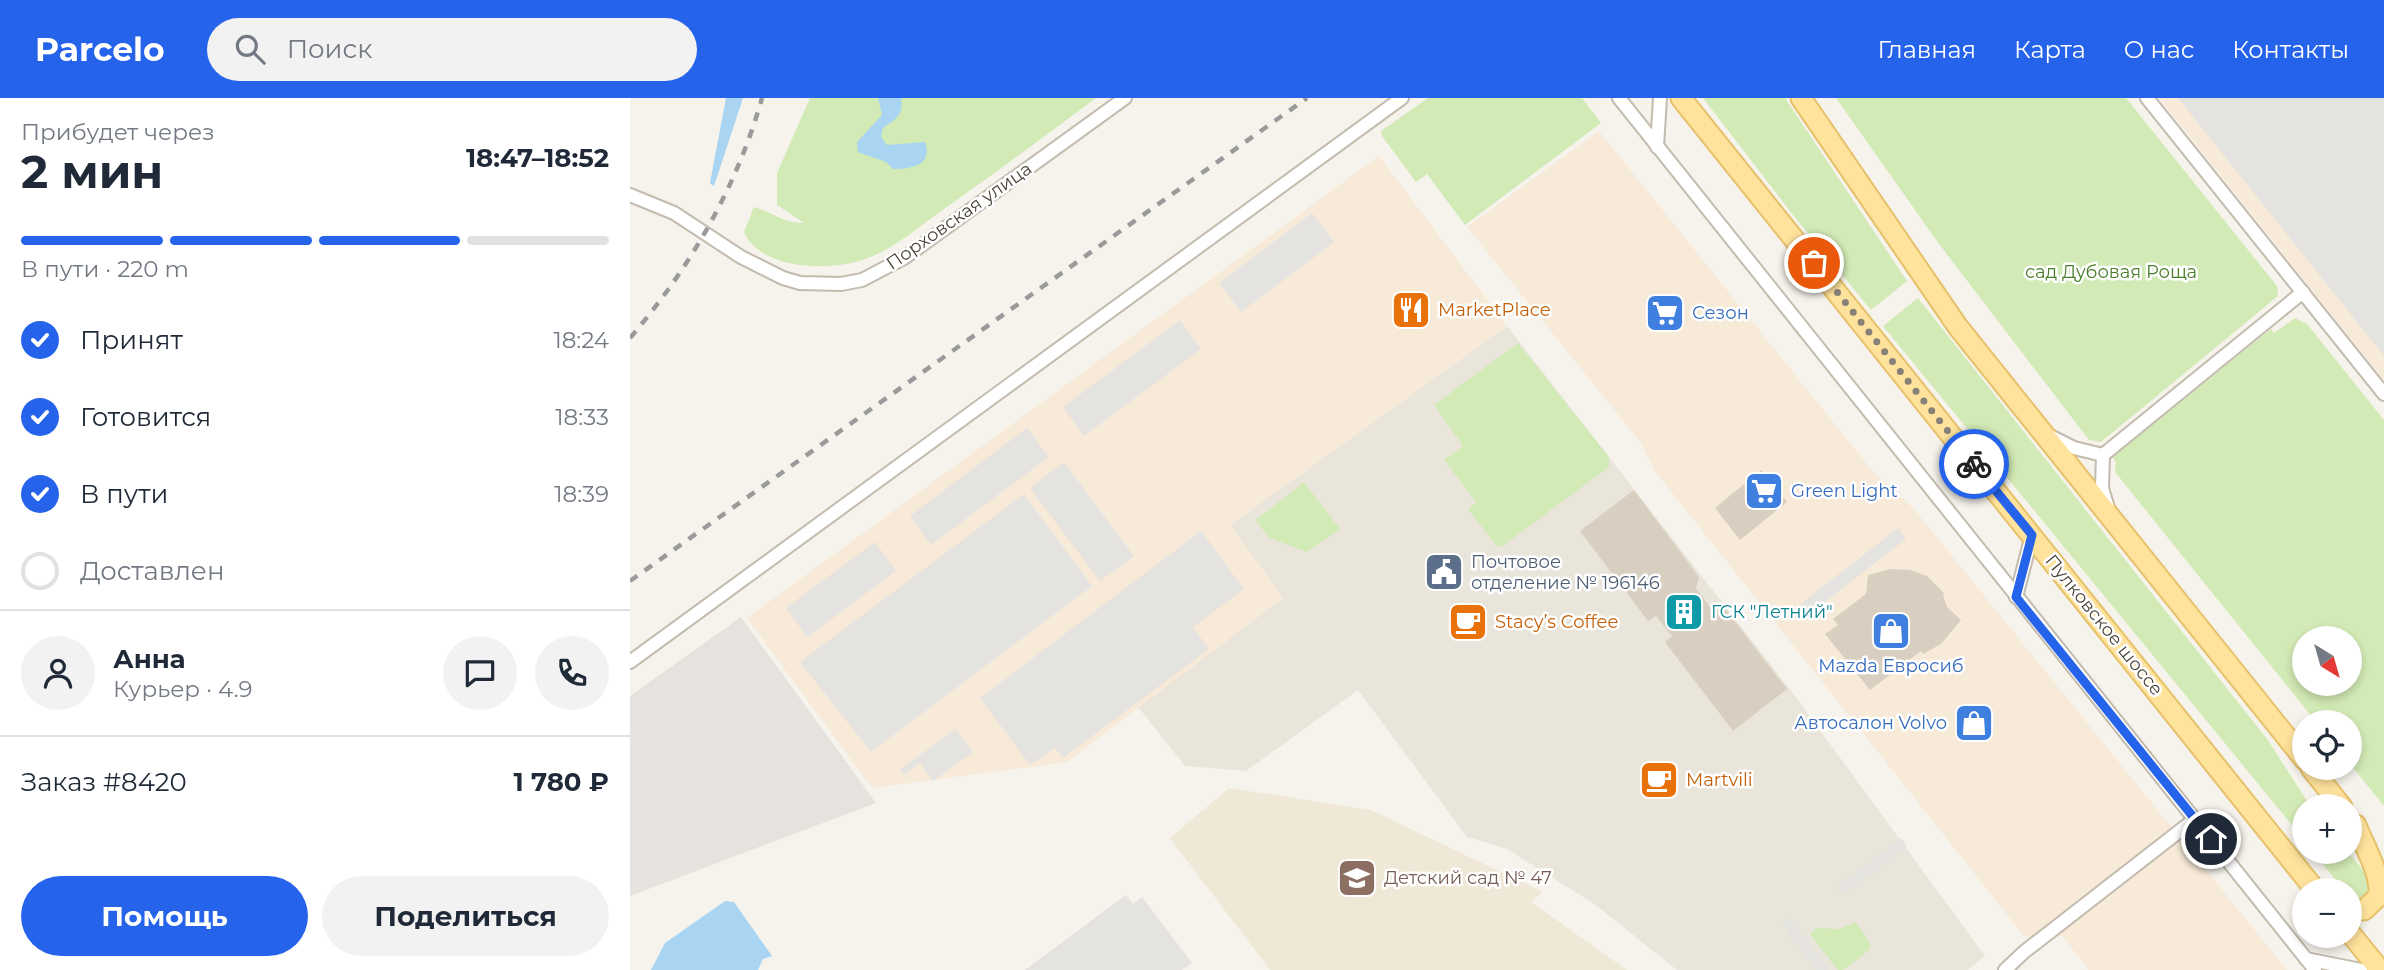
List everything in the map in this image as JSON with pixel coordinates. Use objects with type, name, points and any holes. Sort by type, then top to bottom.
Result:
[{"type":"main road","name":"Пулковское шоссе","points":[[1681,98],[2306,878]]},
{"type":"main road","points":[[1801,98],[1928,286],[2292,744]]},
{"type":"main road","points":[[2321,780],[2332,794]]},
{"type":"main road","points":[[2362,832],[2384,860]]},
{"type":"main road","points":[[2362,842],[2375,872],[2379,895],[2362,909]]},
{"type":"main road","points":[[2362,948],[2380,970]]},
{"type":"street","name":"Порховская улица","points":[[630,195],[674,214],[741,257],[783,278],[800,283],[841,284],[862,280],[904,258],[1125,98]]},
{"type":"street","points":[[630,662],[1402,98]]},
{"type":"street","points":[[1619,98],[2315,970]]},
{"type":"street","points":[[1657,147],[1660,98]]},
{"type":"street","points":[[2147,98],[2384,394]]},
{"type":"street","points":[[2110,517],[2102,488],[2103,455],[2303,292]]},
{"type":"street","points":[[2042,432],[2074,448],[2103,455]]},
{"type":"street","points":[[2016,597],[2032,535]]},
{"type":"street","points":[[2005,970],[2024,952],[2195,819]]},
{"type":"street","points":[[2306,959],[2361,970]]},
{"type":"shaded area","points":[[2159,98],[2384,98],[2384,380]]},
{"type":"shaded area","points":[[2178,98],[2384,98],[2384,356]]},
{"type":"shaded area","points":[[1599,131],[1871,469],[1914,509],[2287,970],[2089,970],[2062,936],[2024,936],[1654,470],[1641,443],[1467,227]]},
{"type":"shaded area","points":[[1379,156],[1507,326],[1230,525],[1283,598],[1067,762],[872,788],[747,618]]},
{"type":"shaded area","points":[[1312,213],[1334,242],[1241,312],[1219,283]]},
{"type":"shaded area","points":[[1180,320],[1201,349],[1084,436],[1063,407]]},
{"type":"shaded area","points":[[1507,326],[1792,692],[1985,956],[1968,970],[1677,970],[1596,905],[1507,849],[1467,837],[1358,690],[1246,771],[1185,766],[1138,707],[1283,598],[1230,525]]},
{"type":"shaded area","points":[[1027,428],[1049,457],[931,545],[910,516]]},
{"type":"shaded area","points":[[1064,462],[1134,556],[1100,581],[1030,488]]},
{"type":"shaded area","points":[[1024,494],[1092,586],[871,752],[800,662]]},
{"type":"shaded area","points":[[1898,528],[1906,539],[1803,619],[1794,609]]},
{"type":"shaded area","points":[[1201,531],[1244,589],[1193,627],[1209,649],[1063,758],[1055,748],[1030,765],[980,698]]},
{"type":"shaded area","points":[[875,542],[896,571],[807,637],[786,608]]},
{"type":"shaded area","points":[[741,617],[876,803],[630,896],[630,696]]},
{"type":"shaded area","points":[[956,729],[973,752],[933,781],[920,763],[904,775],[900,769]]},
{"type":"shaded area","name":"Детский сад № 47","points":[[1229,788],[1371,810],[1543,892],[1531,902],[1627,970],[1270,970],[1170,838]]},
{"type":"shaded area","points":[[1901,838],[1907,846],[1843,895],[1837,887]]},
{"type":"shaded area","points":[[1126,895],[1133,904],[1142,897],[1192,963],[1182,970],[1025,970]]},
{"type":"shaded area","points":[[1789,917],[1829,970],[1816,970],[1781,923]]},
{"type":"green space","points":[[810,98],[1096,98],[895,244],[865,259],[834,266],[816,266],[781,261],[765,254],[753,245],[744,232],[754,207],[785,220],[804,223],[777,205],[777,173]]},
{"type":"green space","points":[[1428,98],[1582,98],[1601,123],[1465,225],[1427,174],[1416,182],[1382,136],[1381,131]]},
{"type":"green space","points":[[1703,98],[1785,98],[1907,281],[1871,310]]},
{"type":"green space","name":"сад Дубовая Роща","points":[[1836,98],[2126,98],[2277,286],[2278,296],[2101,442],[2089,440],[1939,244]]},
{"type":"green space","points":[[1918,298],[2267,739],[2303,794],[2292,794],[2292,825],[1883,326]]},
{"type":"green space","points":[[2295,318],[2307,324],[2384,420],[2384,806],[2362,779],[2362,710],[2307,710],[2295,696],[2362,696],[2362,626],[2292,626],[2292,692],[2115,472],[2116,462],[2112,457],[2271,329],[2274,333]]},
{"type":"green space","points":[[1518,343],[1609,457],[1609,467],[1501,547],[1496,545],[1468,509],[1476,502],[1444,460],[1463,446],[1434,405]]},
{"type":"green space","points":[[1304,482],[1340,529],[1307,552],[1269,538],[1256,520]]},
{"type":"green space","points":[[2323,864],[2358,864],[2369,882],[2369,888],[2362,896],[2362,878],[2334,878]]},
{"type":"green space","points":[[1856,922],[1871,946],[1843,970],[1838,970],[1810,934],[1817,928],[1839,929]]},
{"type":"water","points":[[726,98],[743,98],[714,186],[710,183]]},
{"type":"water","points":[[878,98],[901,98],[900,113],[883,128],[881,137],[887,145],[925,142],[926,156],[914,167],[893,169],[886,162],[858,152],[857,142],[882,115]]},
{"type":"water","points":[[725,901],[734,902],[772,956],[763,959],[758,970],[651,970],[665,943]]},
{"type":"building","points":[[1761,470],[1787,502],[1740,540],[1715,508]]},
{"type":"building","name":"ГСК \"Летний\"","points":[[1634,490],[1699,577],[1696,588],[1710,607],[1723,606],[1787,689],[1733,731],[1665,642],[1672,636],[1656,616],[1648,621],[1580,531]]},
{"type":"building","name":"Mazda Евросиб","points":[[1891,569],[1910,570],[1927,576],[1944,593],[1947,607],[1961,620],[1941,644],[1923,654],[1921,651],[1870,690],[1825,634],[1838,625],[1833,619],[1866,594],[1868,575]]},
{"type":"railway","points":[[630,338],[692,255],[709,225],[739,163],[762,98]]},
{"type":"railway","points":[[630,581],[1307,98]]},
{"type":"way so far","points":[[1814,263],[1974,464]]},
{"type":"place","name":"MarketPlace","points":[[1411,310]]},
{"type":"place","name":"Сезон","points":[[1665,313]]},
{"type":"place","name":"Green Light","points":[[1764,491]]},
{"type":"place","name":"Почтовое отделение № 196146","points":[[1444,572]]},
{"type":"place","name":"ГСК \"Летний\"","points":[[1684,612]]},
{"type":"place","name":"Stacy’s Coffee","points":[[1468,622]]},
{"type":"place","name":"Mazda Евросиб","points":[[1891,631]]},
{"type":"place","name":"Автосалон Volvo","points":[[1974,723]]},
{"type":"place","name":"Martvili","points":[[1659,780]]},
{"type":"place","name":"Детский сад № 47","points":[[1357,878]]},
{"type":"route","points":[[1974,464],[2032,535],[2016,597],[2211,839]]}]
